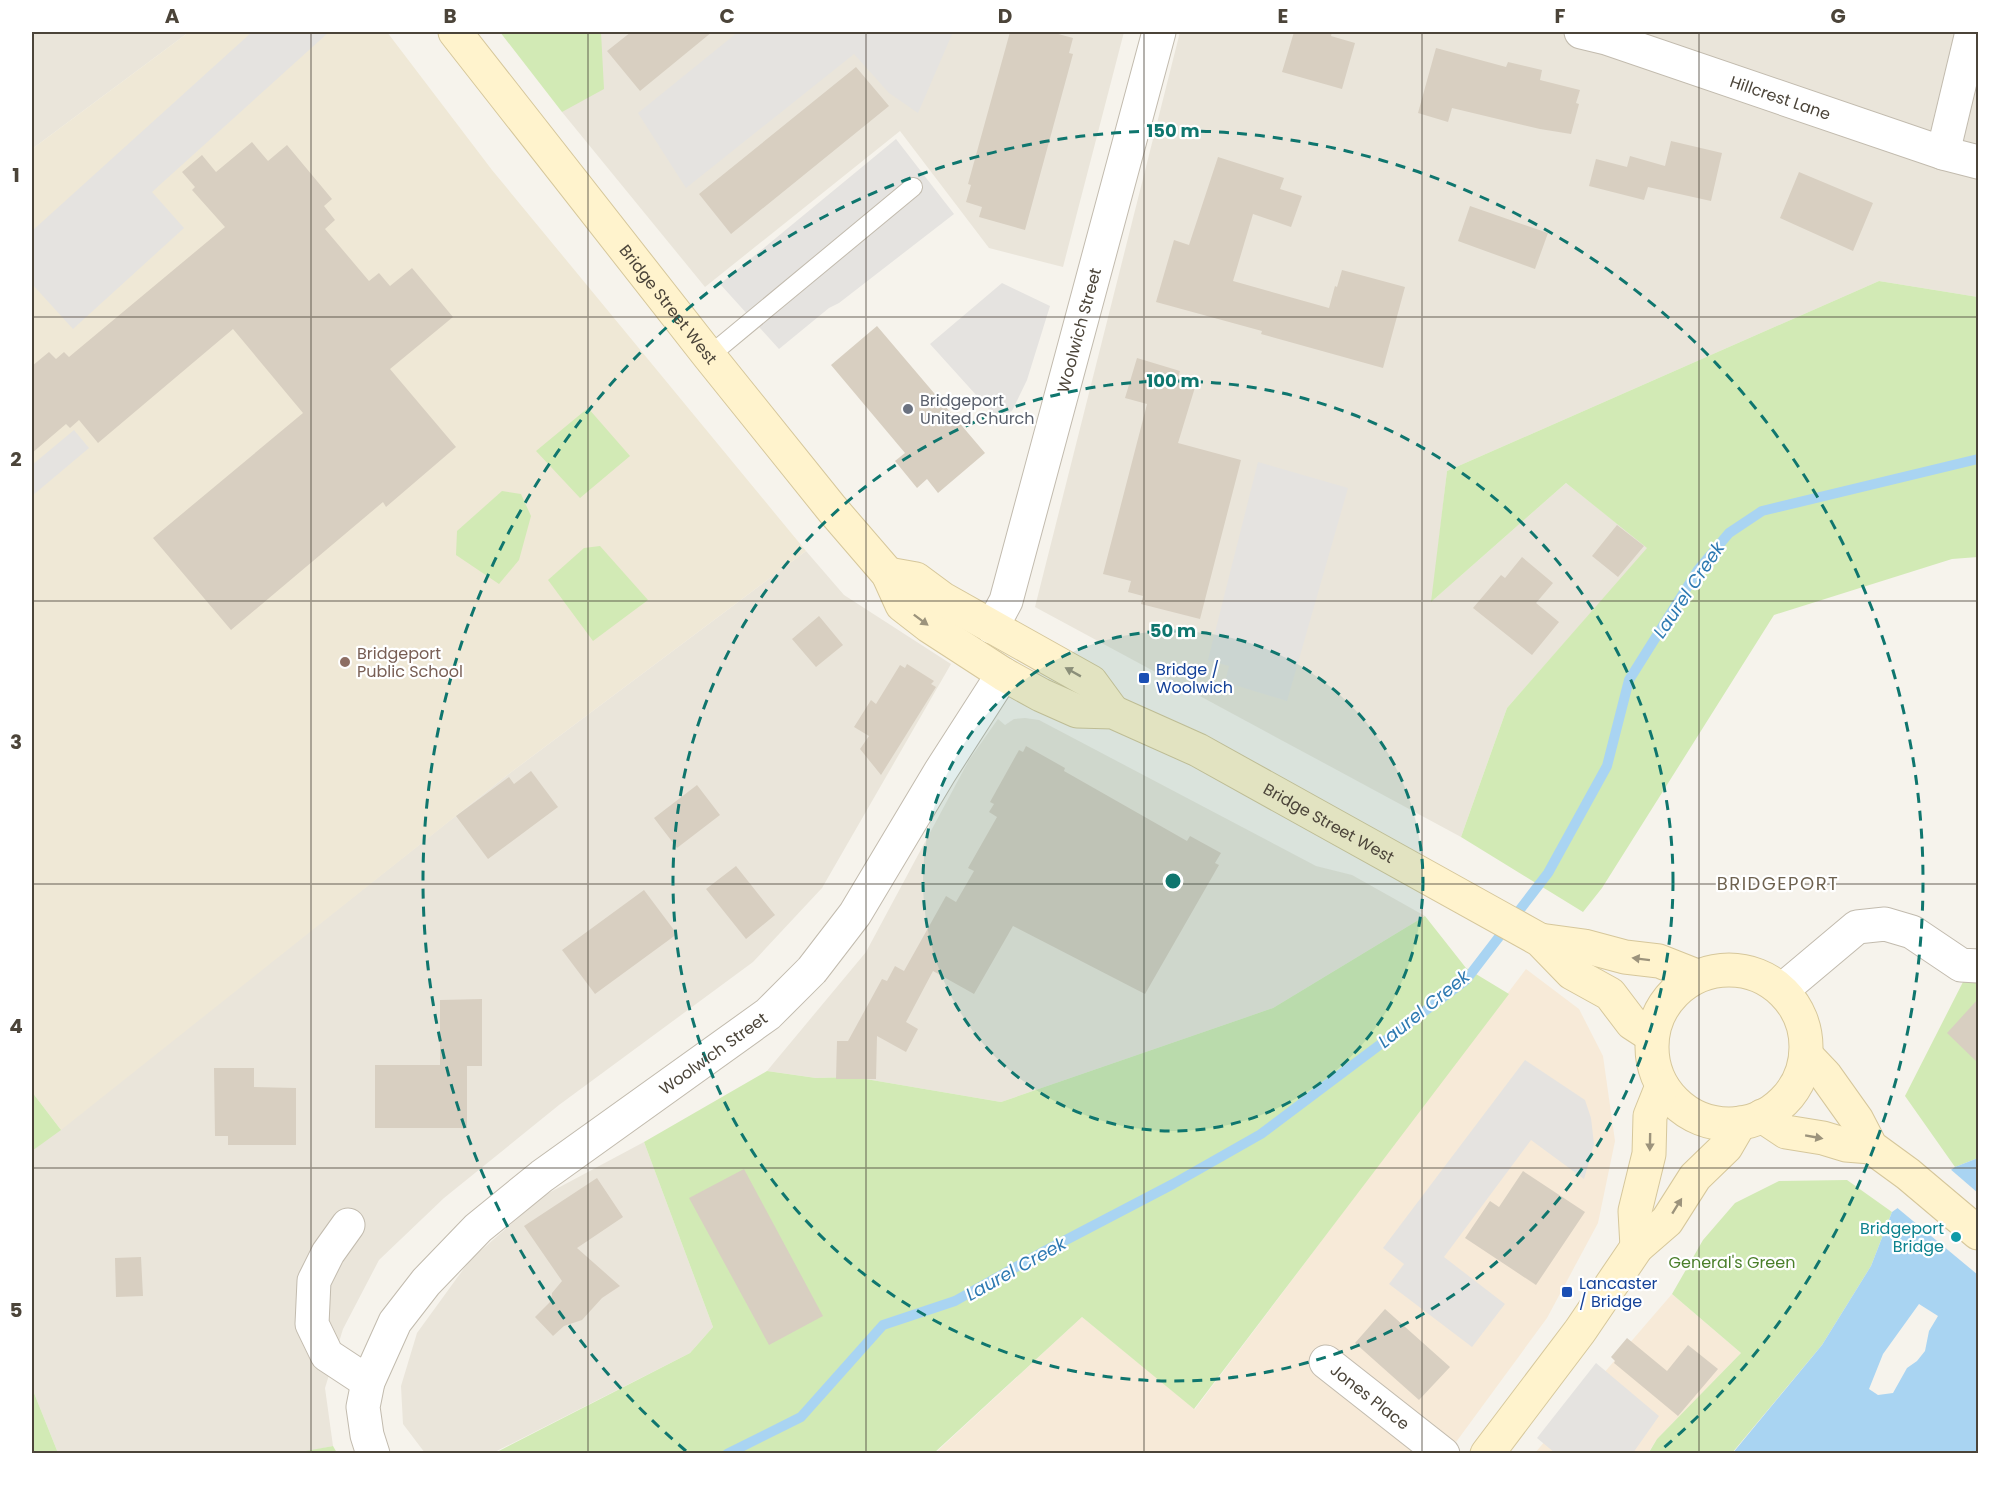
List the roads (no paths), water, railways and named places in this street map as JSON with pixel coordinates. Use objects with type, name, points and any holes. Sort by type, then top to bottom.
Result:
[{"type":"main road","name":"Bridge Street West","points":[[455,32],[709,356],[832,509],[888,574],[902,605],[929,626],[1004,674],[1077,711],[1113,712],[1198,750],[1540,940],[1572,973],[1610,994],[1632,1023],[1652,1036]]},
{"type":"main road","name":"Bridge Street West","points":[[888,574],[916,579],[943,599],[1091,682],[1113,712]]},
{"type":"main road","name":"Bridge Street West","points":[[1540,940],[1584,946],[1625,957],[1659,961],[1696,976]]},
{"type":"main road","points":[[1487,1454],[1580,1331],[1637,1247],[1667,1221],[1695,1177],[1751,1120],[1778,1106],[1792,1091],[1801,1074],[1806,1055],[1806,1037],[1794,1004],[1782,990],[1763,977],[1742,970],[1719,970],[1696,976],[1680,986],[1666,1001],[1657,1017],[1652,1036],[1653,1062],[1662,1086],[1673,1101],[1695,1116],[1721,1124],[1751,1120],[1786,1132],[1823,1138],[1846,1145],[1871,1147]]},
{"type":"main road","points":[[1806,1055],[1825,1075],[1857,1120],[1871,1147],[1908,1174],[1978,1233]]},
{"type":"main road","points":[[1637,1247],[1635,1211],[1649,1154],[1650,1116],[1662,1086]]},
{"type":"street","name":"Woolwich Street","points":[[992,627],[1006,601],[1159,32]]},
{"type":"street","name":"Hillcrest Lane","points":[[1581,32],[1606,38],[1943,153],[1978,162]]},
{"type":"street","points":[[1943,153],[1972,32]]},
{"type":"street","name":"Woolwich Street","points":[[373,1454],[367,1435],[363,1407],[368,1382],[395,1322],[426,1282],[478,1228],[542,1176],[768,1014],[812,970],[855,914],[940,772],[1004,674]]},
{"type":"street","points":[[1782,990],[1857,927],[1885,924],[1912,932],[1961,965],[1978,966]]},
{"type":"street","points":[[348,1225],[328,1253],[314,1281],[312,1324],[327,1355],[368,1382]]},
{"type":"street","name":"Jones Place","points":[[1326,1362],[1443,1454]]},
{"type":"lane","points":[[709,356],[913,187]]},
{"type":"water","points":[[1978,1158],[1978,1453],[1732,1454],[1822,1345],[1871,1266],[1892,1212],[1955,1167]],"holes":[[[1919,1304],[1938,1316],[1929,1331],[1925,1351],[1907,1368],[1893,1393],[1878,1395],[1869,1389],[1883,1354]]]},
{"type":"waterway","name":"Laurel Creek","points":[[727,1454],[801,1417],[883,1325],[955,1301],[1261,1134],[1466,980],[1548,873],[1607,766],[1629,680],[1698,570],[1729,533],[1762,511],[1978,459]]},
{"type":"place","name":"Bridgeport United Church","points":[[908,409]]},
{"type":"place","name":"Bridgeport Public School","points":[[345,662]]},
{"type":"place","name":"Bridge / Woolwich","points":[[1144,678]]},
{"type":"place","name":"Bridgeport Bridge","points":[[1956,1237]]},
{"type":"place","name":"Lancaster / Bridge","points":[[1567,1292]]},
{"type":"district","name":"BRIDGEPORT","points":[[1778,884]]},
{"type":"park label","name":"General's Green","points":[[1732,1262]]}]
